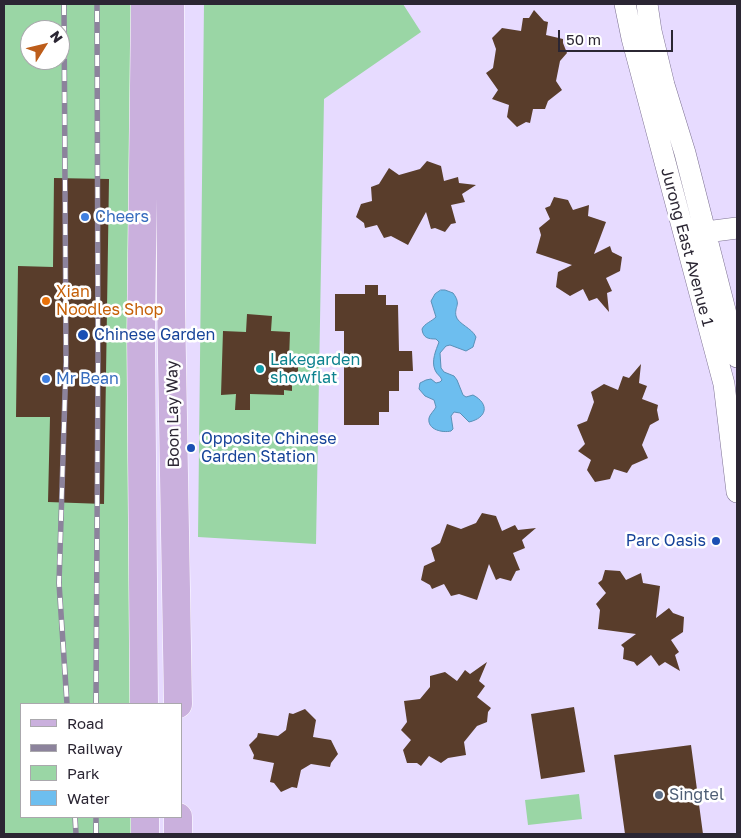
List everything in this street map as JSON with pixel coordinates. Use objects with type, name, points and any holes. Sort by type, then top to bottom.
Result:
[{"type":"main road","name":"Boon Lay Way","points":[[144,703],[141,326],[145,4]]},
{"type":"main road","name":"Boon Lay Way","points":[[170,4],[171,303],[178,703]]},
{"type":"main road","points":[[145,818],[145,834]]},
{"type":"main road","points":[[178,818],[178,834]]},
{"type":"street","name":"Jurong East Avenue 1","points":[[625,4],[632,38],[697,242],[737,357]]},
{"type":"street","name":"Jurong East Avenue 1","points":[[647,4],[664,85],[685,153],[697,242],[724,384],[737,492]]},
{"type":"street","points":[[697,242],[737,228]]},
{"type":"green space","points":[[4,4],[145,4],[144,703],[20,703],[20,818],[145,818],[145,834],[4,834]]},
{"type":"green space","points":[[204,4],[403,4],[421,32],[324,99],[316,544],[198,537]]},
{"type":"green space","points":[[579,794],[582,819],[528,825],[525,800]]},
{"type":"water","points":[[441,290],[453,293],[457,300],[457,319],[476,337],[473,347],[466,351],[450,345],[446,346],[440,353],[441,368],[444,372],[454,376],[463,395],[466,397],[473,395],[484,406],[483,414],[469,422],[460,413],[454,412],[451,416],[453,429],[448,432],[436,430],[430,425],[430,415],[436,407],[434,400],[425,396],[419,389],[420,383],[426,380],[431,379],[436,383],[442,380],[434,367],[434,356],[439,342],[436,339],[426,337],[422,329],[436,317],[431,301],[435,294]]},
{"type":"building","points":[[534,10],[544,21],[548,22],[546,35],[563,39],[567,53],[560,61],[556,81],[562,90],[548,101],[545,109],[533,109],[530,123],[526,122],[517,127],[507,117],[509,105],[492,99],[498,90],[486,73],[493,68],[496,49],[492,38],[502,28],[521,31],[523,18],[529,18]]},
{"type":"building","points":[[427,161],[441,166],[444,181],[458,177],[459,183],[476,185],[462,194],[465,202],[451,205],[456,223],[451,224],[445,232],[435,228],[431,229],[426,212],[408,245],[391,236],[384,238],[377,225],[365,228],[364,223],[356,217],[361,204],[372,201],[371,187],[379,184],[389,168],[399,175],[420,169]]},
{"type":"building","points":[[54,178],[109,179],[104,504],[48,502],[50,417],[16,417],[18,266],[53,267]]},
{"type":"building","points":[[554,197],[568,200],[573,210],[589,205],[588,216],[606,222],[594,254],[610,246],[612,252],[622,257],[620,271],[606,278],[612,291],[607,293],[609,312],[597,298],[589,301],[583,289],[570,296],[556,287],[558,272],[572,265],[536,253],[541,235],[539,228],[550,219],[545,208],[550,206]]},
{"type":"building","points":[[365,285],[378,285],[378,295],[386,295],[386,305],[398,305],[399,351],[412,351],[413,371],[399,371],[399,391],[389,391],[389,412],[379,412],[379,425],[344,425],[344,331],[335,331],[335,294],[365,294]]},
{"type":"building","name":"Lakegarden showflat","points":[[247,314],[272,316],[271,331],[290,332],[289,360],[298,361],[298,376],[292,381],[292,391],[284,390],[284,395],[250,394],[250,410],[235,410],[236,394],[221,395],[223,331],[246,332]]},
{"type":"building","points":[[641,364],[639,383],[647,386],[642,399],[658,405],[659,420],[650,425],[642,445],[648,458],[632,465],[627,473],[614,469],[610,479],[595,482],[587,470],[591,460],[578,451],[585,444],[577,425],[587,421],[594,402],[591,392],[604,384],[618,390],[623,376],[629,378]]},
{"type":"building","points":[[482,513],[496,516],[502,531],[515,525],[518,530],[536,528],[522,540],[525,548],[513,553],[520,570],[516,571],[511,581],[500,578],[496,580],[489,564],[477,600],[459,594],[451,596],[444,584],[432,589],[430,585],[421,580],[424,566],[435,561],[431,548],[440,543],[447,524],[461,529],[476,523]]},
{"type":"building","points":[[605,570],[620,571],[626,580],[641,573],[643,583],[660,586],[656,618],[669,608],[673,613],[684,617],[683,632],[671,640],[679,652],[675,655],[680,671],[665,662],[659,666],[651,655],[637,666],[634,662],[623,659],[624,648],[621,645],[636,634],[598,629],[600,610],[596,604],[606,593],[598,583],[602,580]]},
{"type":"building","points":[[487,662],[479,681],[485,686],[477,697],[491,708],[488,712],[487,722],[477,726],[464,742],[466,755],[448,758],[441,763],[429,756],[421,766],[417,763],[407,763],[403,750],[411,740],[401,730],[407,722],[404,701],[420,699],[430,687],[430,676],[445,672],[457,681],[465,670],[470,674]]},
{"type":"building","points":[[574,707],[585,772],[541,779],[531,714]]},
{"type":"building","points":[[305,709],[316,720],[313,737],[331,740],[338,754],[330,767],[311,764],[301,770],[297,788],[292,787],[281,792],[274,783],[270,782],[274,763],[253,759],[254,755],[249,745],[257,737],[258,733],[278,736],[286,730],[289,713],[293,714]]},
{"type":"building","name":"Singtel","points":[[691,745],[703,834],[625,834],[614,755]]},
{"type":"railway","points":[[64,4],[66,362],[59,583],[67,703]]},
{"type":"railway","points":[[96,703],[98,363],[97,4]]},
{"type":"railway","points":[[75,818],[76,834]]},
{"type":"railway","points":[[96,818],[96,834]]},
{"type":"place","name":"Cheers","points":[[85,217]]},
{"type":"place","name":"Xian Noodles Shop","points":[[46,301]]},
{"type":"place","name":"Chinese Garden","points":[[83,335]]},
{"type":"place","name":"Lakegarden showflat","points":[[260,369]]},
{"type":"place","name":"Mr Bean","points":[[46,379]]},
{"type":"place","name":"Opposite Chinese Garden Station","points":[[191,448]]},
{"type":"place","name":"Parc Oasis","points":[[716,541]]},
{"type":"place","name":"Singtel","points":[[659,795]]}]
